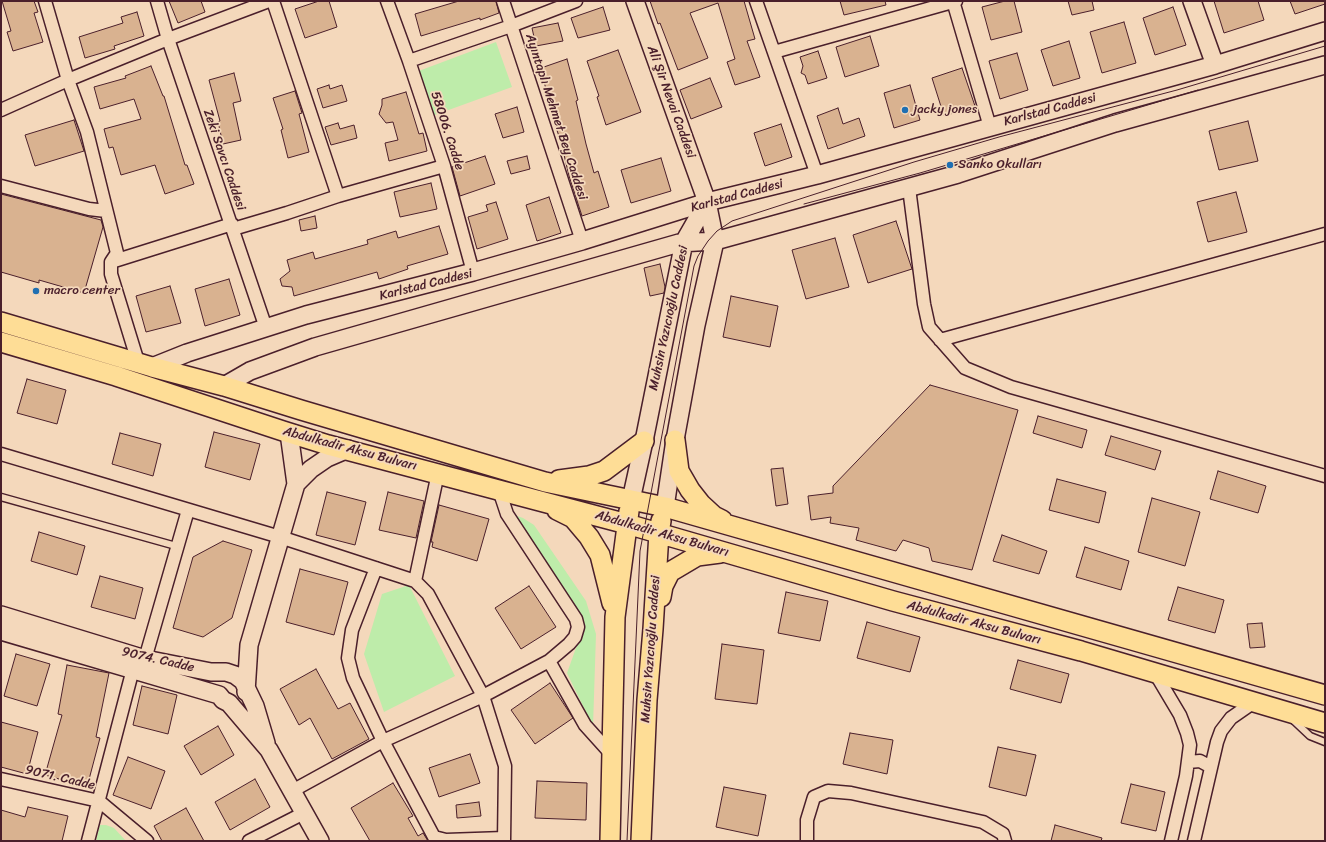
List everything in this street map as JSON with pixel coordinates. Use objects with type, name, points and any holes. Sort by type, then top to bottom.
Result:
[{"type":"main road","name":"Abdulkadir Aksu Bulvarı","points":[[1,322],[224,386],[545,482],[665,507],[1325,696]]},
{"type":"main road","name":"Abdulkadir Aksu Bulvarı","points":[[1,342],[116,376],[289,433],[627,524],[893,601],[1081,651],[1325,723]]},
{"type":"main road","points":[[675,440],[679,471],[690,490],[701,504],[714,516],[738,529]]},
{"type":"main road","points":[[545,482],[589,476],[604,471],[644,441]]},
{"type":"main road","points":[[534,499],[573,518],[589,537],[600,555],[615,617]]},
{"type":"main road","name":"Muhsin Yazıcıoğlu Caddesi","points":[[610,841],[615,617],[631,500]]},
{"type":"main road","name":"Muhsin Yazıcıoğlu Caddesi","points":[[641,841],[647,700],[659,533],[665,507]]},
{"type":"main road","points":[[653,629],[663,586],[670,572],[698,556],[726,553]]},
{"type":"street","points":[[45,1],[68,80],[88,132],[116,253],[111,262],[111,274],[145,364]]},
{"type":"street","name":"Zeki Savcı Caddesi","points":[[157,1],[168,39],[266,328]]},
{"type":"street","points":[[1,110],[68,80],[168,39],[269,1]]},
{"type":"street","points":[[273,1],[338,196]]},
{"type":"street","name":"58006. Cadde","points":[[387,1],[409,61],[444,166],[473,272]]},
{"type":"street","name":"Ayıntaplı Mehmet Bey Caddesi","points":[[502,1],[582,241]]},
{"type":"street","points":[[409,61],[511,26],[576,1]]},
{"type":"street","name":"Ali Şir Nevai Caddesi","points":[[635,1],[707,202]]},
{"type":"street","points":[[756,1],[817,175]]},
{"type":"street","points":[[774,52],[954,1],[990,127]]},
{"type":"street","points":[[1192,1],[1215,65]]},
{"type":"street","name":"Karlstad Caddesi","points":[[145,364],[187,353],[306,315],[473,272],[582,241],[707,202],[817,175],[1215,65],[1325,31]]},
{"type":"street","points":[[224,386],[250,371],[315,347],[684,242],[715,241],[908,188],[958,174],[1115,123],[1325,65]]},
{"type":"street","points":[[111,262],[232,227],[288,213],[338,196],[444,166]]},
{"type":"street","points":[[1,186],[89,209],[106,211]]},
{"type":"street","points":[[908,188],[924,304],[930,326],[940,340],[965,368],[1011,387],[1325,476]]},
{"type":"street","name":"Muhsin Yazıcıoğlu Caddesi","points":[[665,507],[675,440],[696,325],[715,241],[707,202]]},
{"type":"street","name":"Muhsin Yazıcıoğlu Caddesi","points":[[631,500],[684,242],[707,202]]},
{"type":"street","points":[[940,340],[1325,234]]},
{"type":"street","points":[[249,645],[238,661],[226,672],[219,682],[218,689],[224,699],[237,702],[242,699],[245,694],[249,645],[296,484],[289,433]]},
{"type":"street","points":[[296,484],[311,469],[327,458],[348,449]]},
{"type":"street","points":[[1,454],[280,537],[376,568],[415,581],[428,594],[483,696],[505,766],[504,840],[446,840],[434,837],[383,741],[352,678],[348,658],[352,630],[376,568]]},
{"type":"street","points":[[415,581],[438,473]]},
{"type":"street","points":[[292,791],[383,741],[483,696],[550,661],[575,637],[578,628],[576,619],[507,514],[499,490]]},
{"type":"street","points":[[88,841],[139,664],[188,510]]},
{"type":"street","name":"9074. Cadde","points":[[1,615],[139,664],[224,699],[269,750]]},
{"type":"street","name":"9074. Cadde","points":[[1,632],[139,664],[211,672],[226,672],[235,675],[244,681],[255,706],[269,750],[320,841]]},
{"type":"street","points":[[550,661],[585,726],[612,755]]},
{"type":"street","points":[[1155,673],[1180,715],[1190,745],[1188,762],[1171,841]]},
{"type":"street","points":[[1194,841],[1217,742],[1224,726],[1231,718],[1254,702]]},
{"type":"street","points":[[1188,762],[1200,762],[1211,767]]},
{"type":"street","name":"9071. Cadde","points":[[1,779],[99,801],[147,841]]},
{"type":"street","points":[[808,841],[806,820],[814,797],[828,791],[851,793],[983,822],[1003,834],[1006,841]]},
{"type":"street","points":[[249,841],[304,813]]},
{"type":"lane","points":[[1,497],[176,546]]},
{"type":"lane","points":[[1283,710],[1310,736],[1325,742]]},
{"type":"green space","points":[[496,42],[512,87],[432,116],[416,72]]},
{"type":"green space","points":[[511,514],[523,518],[534,525],[586,601],[596,634],[593,727],[567,673],[581,634]]},
{"type":"green space","points":[[409,585],[455,676],[384,712],[364,654],[382,594]]},
{"type":"green space","points":[[100,825],[106,825],[114,828],[126,841],[96,841]]},
{"type":"building","points":[[2,1],[34,1],[38,12],[34,13],[43,42],[13,51],[7,32],[11,31]]},
{"type":"building","points":[[169,1],[201,1],[205,12],[178,23]]},
{"type":"building","points":[[319,1],[329,1],[337,27],[305,38],[295,9]]},
{"type":"building","points":[[459,1],[496,1],[499,13],[480,20],[480,18],[421,36],[415,14]]},
{"type":"building","points":[[650,1],[744,1],[755,39],[747,41],[760,77],[735,85],[727,62],[735,59],[718,3],[690,13],[708,58],[678,70],[660,23],[658,24]]},
{"type":"building","points":[[840,1],[885,1],[886,5],[844,15]]},
{"type":"building","points":[[1005,1],[1014,1],[1022,32],[991,40],[982,7]]},
{"type":"building","points":[[1068,1],[1092,1],[1094,10],[1072,15]]},
{"type":"building","points":[[1214,1],[1258,1],[1264,20],[1224,33]]},
{"type":"building","points":[[1290,1],[1325,1],[1325,4],[1295,14]]},
{"type":"building","points":[[603,7],[610,30],[578,38],[571,18]]},
{"type":"building","points":[[1173,7],[1186,45],[1155,55],[1143,18]]},
{"type":"building","points":[[137,12],[144,36],[114,46],[115,49],[85,58],[79,37],[123,23],[121,17]]},
{"type":"building","points":[[1124,22],[1136,63],[1102,73],[1090,32]]},
{"type":"building","points":[[558,23],[563,41],[536,46],[532,28]]},
{"type":"building","points":[[870,36],[879,66],[845,77],[836,47]]},
{"type":"building","points":[[1069,41],[1080,78],[1053,86],[1041,50]]},
{"type":"building","points":[[618,50],[641,112],[606,125],[597,97],[599,96],[587,61]]},
{"type":"building","points":[[818,51],[827,78],[808,84],[805,75],[801,73],[803,66],[800,57]]},
{"type":"building","points":[[1017,53],[1028,90],[1000,99],[989,61]]},
{"type":"building","points":[[567,59],[578,100],[576,101],[594,173],[598,171],[609,207],[582,216],[552,116],[541,68]]},
{"type":"building","points":[[151,66],[164,96],[185,165],[187,165],[194,184],[165,194],[155,165],[121,175],[113,147],[109,148],[104,129],[141,119],[134,99],[100,109],[94,87],[126,78],[125,76]]},
{"type":"building","points":[[962,68],[975,106],[944,116],[932,78]]},
{"type":"building","points":[[234,73],[241,101],[233,103],[241,140],[223,144],[218,122],[220,121],[209,80]]},
{"type":"building","points":[[710,78],[722,107],[691,119],[680,90]]},
{"type":"building","points":[[329,85],[330,89],[342,85],[347,101],[323,108],[317,89]]},
{"type":"building","points":[[910,85],[920,120],[894,128],[884,93]]},
{"type":"building","points":[[295,91],[302,113],[299,114],[309,152],[288,158],[281,130],[283,129],[273,98]]},
{"type":"building","points":[[406,92],[419,134],[423,133],[427,151],[389,161],[385,143],[398,140],[393,122],[386,123],[379,114],[382,99]]},
{"type":"building","points":[[517,107],[524,132],[503,138],[495,114]]},
{"type":"building","points":[[838,108],[843,124],[859,118],[865,136],[828,149],[817,116]]},
{"type":"building","points":[[74,120],[84,151],[35,166],[25,135]]},
{"type":"building","points":[[1248,121],[1258,161],[1219,170],[1209,131]]},
{"type":"building","points":[[338,123],[340,129],[354,125],[357,138],[331,145],[325,127]]},
{"type":"building","points":[[781,124],[792,157],[765,166],[754,133]]},
{"type":"building","points":[[485,156],[495,184],[460,196],[452,167]]},
{"type":"building","points":[[527,156],[530,169],[511,174],[507,161]]},
{"type":"building","points":[[661,158],[671,191],[631,203],[621,170]]},
{"type":"building","points":[[431,183],[437,209],[400,217],[394,192]]},
{"type":"building","points":[[1236,192],[1247,232],[1208,242],[1197,202]]},
{"type":"building","points":[[1,194],[101,220],[103,227],[84,293],[39,280],[39,283],[1,272]]},
{"type":"building","points":[[549,197],[561,233],[537,241],[526,205]]},
{"type":"building","points":[[496,202],[508,239],[477,249],[468,217],[488,211],[486,205]]},
{"type":"building","points":[[315,216],[317,228],[301,231],[299,220]]},
{"type":"building","points":[[896,221],[912,269],[868,283],[853,235]]},
{"type":"building","points":[[439,226],[448,254],[407,266],[408,269],[379,279],[377,272],[294,296],[292,287],[282,286],[280,279],[290,271],[287,260],[313,252],[315,259],[368,244],[367,240],[396,231],[398,238]]},
{"type":"building","points":[[835,238],[849,287],[806,299],[792,250]]},
{"type":"building","points":[[660,264],[665,287],[664,293],[650,296],[644,268]]},
{"type":"building","points":[[229,279],[240,315],[205,326],[195,289]]},
{"type":"building","points":[[170,286],[181,323],[146,332],[136,296]]},
{"type":"building","points":[[731,296],[778,306],[770,347],[723,337]]},
{"type":"building","points":[[27,379],[66,390],[57,424],[17,413]]},
{"type":"building","points":[[930,385],[1018,410],[972,570],[932,561],[929,548],[903,540],[896,551],[856,540],[859,528],[830,523],[831,517],[811,520],[808,496],[833,493],[833,486]]},
{"type":"building","points":[[1038,416],[1087,430],[1082,448],[1033,433]]},
{"type":"building","points":[[214,432],[260,444],[250,480],[205,467]]},
{"type":"building","points":[[120,433],[161,444],[153,476],[112,464]]},
{"type":"building","points":[[1111,436],[1161,451],[1155,470],[1105,455]]},
{"type":"building","points":[[783,468],[788,504],[776,506],[771,469]]},
{"type":"building","points":[[1218,471],[1266,486],[1258,513],[1210,499]]},
{"type":"building","points":[[1057,479],[1106,492],[1099,523],[1049,510]]},
{"type":"building","points":[[327,492],[366,502],[355,545],[316,535]]},
{"type":"building","points":[[388,492],[424,501],[416,538],[379,530]]},
{"type":"building","points":[[1152,498],[1200,512],[1185,566],[1138,552]]},
{"type":"building","points":[[439,505],[489,519],[477,561],[432,547],[433,542],[431,542]]},
{"type":"building","points":[[39,532],[85,546],[77,575],[31,561]]},
{"type":"building","points":[[1002,535],[1047,551],[1039,574],[993,561]]},
{"type":"building","points":[[223,541],[252,550],[232,618],[203,637],[173,628],[193,557]]},
{"type":"building","points":[[1085,547],[1129,561],[1121,590],[1076,577]]},
{"type":"building","points":[[300,569],[348,582],[334,635],[286,622]]},
{"type":"building","points":[[100,576],[143,588],[135,619],[91,607]]},
{"type":"building","points":[[529,586],[556,627],[521,649],[495,608]]},
{"type":"building","points":[[1178,587],[1224,600],[1215,633],[1168,620]]},
{"type":"building","points":[[786,592],[828,601],[820,641],[778,633]]},
{"type":"building","points":[[867,622],[920,637],[910,672],[857,658]]},
{"type":"building","points":[[1262,623],[1265,647],[1250,648],[1247,624]]},
{"type":"building","points":[[722,644],[764,650],[757,704],[715,699]]},
{"type":"building","points":[[16,654],[50,664],[37,706],[4,696]]},
{"type":"building","points":[[1018,660],[1069,674],[1061,703],[1010,689]]},
{"type":"building","points":[[67,665],[109,673],[96,737],[100,738],[87,787],[45,775],[62,715],[58,714]]},
{"type":"building","points":[[316,669],[338,709],[350,703],[369,739],[332,759],[310,718],[299,725],[280,689]]},
{"type":"building","points":[[550,683],[573,718],[535,744],[511,710]]},
{"type":"building","points":[[142,686],[177,695],[168,734],[133,725]]},
{"type":"building","points":[[1,722],[38,732],[27,774],[1,767]]},
{"type":"building","points":[[218,726],[234,755],[201,775],[184,746]]},
{"type":"building","points":[[850,733],[893,740],[887,774],[843,764]]},
{"type":"building","points":[[998,747],[1036,755],[1026,796],[989,787]]},
{"type":"building","points":[[470,754],[480,783],[439,797],[429,768]]},
{"type":"building","points":[[128,757],[165,771],[151,809],[113,795]]},
{"type":"building","points":[[255,779],[270,807],[230,830],[215,802]]},
{"type":"building","points":[[537,781],[587,783],[586,820],[535,818]]},
{"type":"building","points":[[393,783],[413,816],[408,818],[418,836],[423,833],[428,841],[370,841],[351,808]]},
{"type":"building","points":[[1131,784],[1165,792],[1156,831],[1121,823]]},
{"type":"building","points":[[724,787],[766,795],[758,836],[716,827]]},
{"type":"building","points":[[479,802],[481,816],[457,818],[456,805]]},
{"type":"building","points":[[28,807],[68,816],[62,841],[1,841],[1,810],[25,817]]},
{"type":"building","points":[[186,808],[204,841],[162,841],[154,826]]},
{"type":"building","points":[[1055,825],[1102,838],[1101,841],[1051,841]]},
{"type":"tram line","points":[[627,841],[640,551],[694,266],[698,256],[708,241],[717,231],[732,221],[914,162],[999,137],[1177,90],[1325,46]]},
{"type":"tram line","points":[[804,204],[920,173],[1198,90]]},
{"type":"place","name":"jacky jones","points":[[905,110]]},
{"type":"place","name":"Sanko Okulları","points":[[950,165]]},
{"type":"place","name":"macro center","points":[[36,291]]}]
